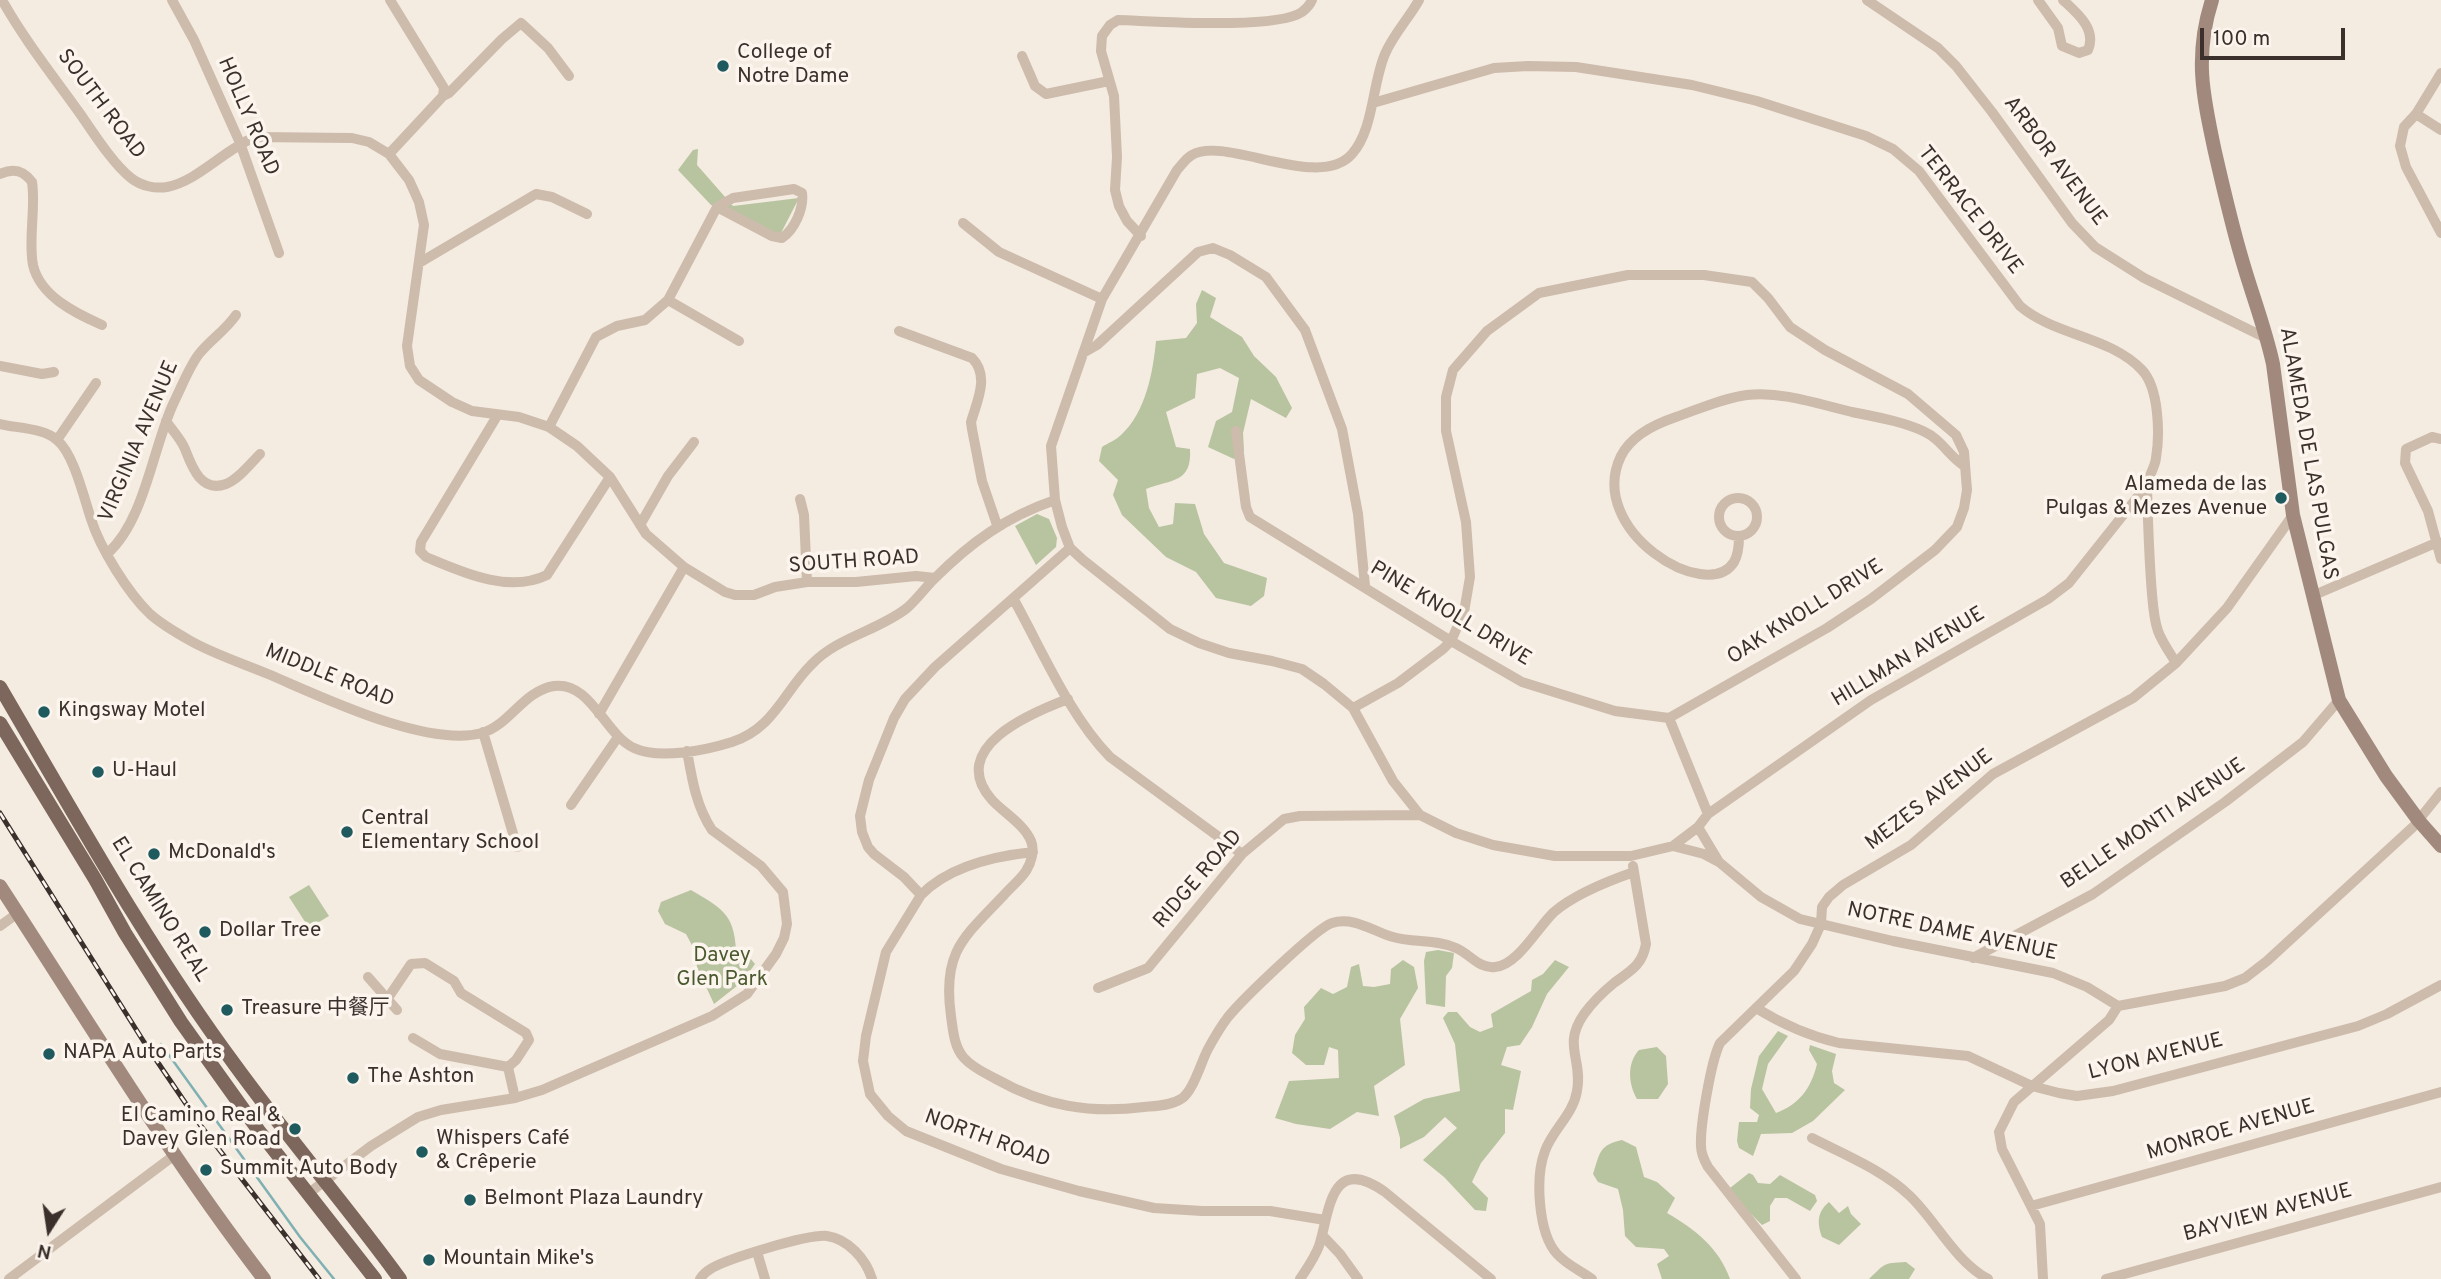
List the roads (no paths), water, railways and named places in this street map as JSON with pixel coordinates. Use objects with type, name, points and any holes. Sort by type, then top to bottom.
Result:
[{"type":"main road","name":"ALAMEDA DE LAS PULGAS","points":[[2212,0],[2205,22],[2201,84],[2222,186],[2241,257],[2268,339],[2293,515],[2339,700],[2386,776],[2441,846]]},
{"type":"main road","name":"EL CAMINO REAL","points":[[0,687],[151,941],[234,1064],[400,1279]]},
{"type":"main road","name":"EL CAMINO REAL","points":[[0,723],[165,997],[259,1131],[375,1279]]},
{"type":"main road","points":[[0,886],[84,1019],[264,1279]]},
{"type":"street","name":"SOUTH ROAD","points":[[2,0],[19,31],[101,143],[131,178],[149,187],[164,188],[180,184],[240,142],[255,137],[334,136],[369,142],[389,154],[409,180],[419,202],[424,225],[407,346],[410,366],[419,380],[452,402],[472,411],[519,417],[549,427],[577,446],[610,477],[646,534],[684,567],[725,592],[736,595],[754,594],[775,587],[807,582],[856,582],[916,576],[935,578]]},
{"type":"street","name":"HOLLY ROAD","points":[[172,0],[194,40],[240,142],[279,253]]},
{"type":"street","points":[[390,0],[444,88],[443,96]]},
{"type":"street","points":[[1141,236],[1127,221],[1115,191],[1114,96],[1101,51],[1102,36],[1110,25],[1118,20],[1203,23],[1288,18],[1301,13],[1312,0]]},
{"type":"street","points":[[1033,852],[1003,857],[956,871],[933,882],[920,895],[904,877],[874,854],[864,839],[860,816],[869,780],[894,718],[905,699],[935,667],[1070,548],[1055,500],[1051,446],[1102,299],[1177,170],[1191,155],[1217,151],[1316,168],[1335,166],[1351,156],[1373,103],[1375,85],[1385,52],[1419,0]]},
{"type":"street","name":"ARBOR AVENUE","points":[[1867,0],[1938,48],[1956,66],[1992,111],[2072,223],[2095,247],[2144,278],[2268,339]]},
{"type":"street","points":[[2038,0],[2058,29],[2062,46],[2079,53],[2088,50],[2091,43],[2087,26],[2079,14],[2063,0]]},
{"type":"street","points":[[389,154],[443,96],[521,23],[548,48],[569,76]]},
{"type":"street","points":[[1022,56],[1035,86],[1046,94],[1109,81]]},
{"type":"street","name":"TERRACE DRIVE","points":[[1373,103],[1494,68],[1576,67],[1719,91],[1866,136],[1893,149],[1919,172],[2020,306],[2056,328],[2122,356],[2143,371],[2152,390],[2158,417],[2156,460],[2147,485],[2149,560],[2154,612],[2158,631],[2176,663]]},
{"type":"street","points":[[2441,73],[2416,114],[2404,127],[2400,146],[2406,167],[2441,233]]},
{"type":"street","points":[[2416,114],[2441,130]]},
{"type":"street","points":[[0,173],[19,170],[32,181],[33,265],[38,278],[59,302],[102,325]]},
{"type":"street","points":[[549,427],[596,337],[617,326],[645,320],[668,300],[717,207],[733,198],[794,189],[802,193],[804,203],[790,233],[782,238],[772,236],[717,207]]},
{"type":"street","points":[[419,263],[536,194],[552,197],[587,214]]},
{"type":"street","points":[[962,223],[999,251],[1102,299]]},
{"type":"street","points":[[1083,353],[1097,345],[1198,252],[1213,248],[1230,254],[1266,277],[1305,330],[1342,429],[1358,514],[1365,586]]},
{"type":"street","name":"OAK KNOLL DRIVE","points":[[1451,640],[1464,612],[1470,577],[1466,522],[1446,431],[1447,397],[1453,370],[1487,331],[1539,293],[1628,275],[1704,275],[1752,282],[1790,327],[1825,350],[1908,394],[1956,435],[1964,452],[1967,490],[1964,508],[1957,527],[1935,550],[1871,599],[1827,628],[1669,718]]},
{"type":"street","points":[[668,300],[739,341]]},
{"type":"street","name":"VIRGINIA AVENUE","points":[[108,553],[116,547],[145,488],[166,421],[197,356],[228,327],[236,315]]},
{"type":"street","points":[[899,331],[972,358],[980,366],[982,379],[971,422],[982,481],[996,525]]},
{"type":"street","points":[[0,366],[43,374],[54,372]]},
{"type":"street","points":[[0,424],[44,433],[57,440],[96,383]]},
{"type":"street","points":[[1739,537],[1734,562],[1719,574],[1706,575],[1678,567],[1660,559],[1646,548],[1632,531],[1617,505],[1614,493],[1614,480],[1620,458],[1628,444],[1668,420],[1724,400],[1748,395],[1781,396],[1916,428],[1940,441],[1953,458],[1963,465]]},
{"type":"street","points":[[497,416],[421,542],[420,551],[426,557],[475,578],[520,582],[536,580],[547,575],[610,477]]},
{"type":"street","points":[[166,421],[184,447],[194,474],[215,486],[228,484],[260,454]]},
{"type":"street","name":"PINE KNOLL DRIVE","points":[[1236,431],[1246,507],[1251,517],[1522,682],[1615,711],[1669,718]]},
{"type":"street","points":[[2441,439],[2432,437],[2406,449],[2405,463],[2428,511],[2441,559]]},
{"type":"street","name":"MIDDLE ROAD","points":[[57,440],[80,483],[92,523],[108,553],[134,595],[150,613],[194,643],[375,719],[447,734],[483,732]]},
{"type":"street","points":[[640,525],[668,476],[694,442]]},
{"type":"street","name":"HILLMAN AVENUE","points":[[1673,846],[1698,827],[1708,814],[1871,700],[2048,599],[2069,583],[2147,485]]},
{"type":"street","points":[[800,499],[804,515],[807,582]]},
{"type":"street","points":[[517,847],[483,732],[495,726],[533,694],[558,686],[580,693],[618,737],[642,752],[656,754],[688,751],[732,742],[763,725],[777,711],[809,666],[829,649],[887,621],[908,607],[935,578],[996,525],[1055,500]]},
{"type":"street","name":"MEZES AVENUE","points":[[1796,1279],[1708,1167],[1702,1154],[1701,1138],[1716,1052],[1725,1038],[1794,971],[1812,944],[1821,924],[1822,908],[1829,897],[1843,885],[1911,845],[1969,792],[1993,774],[2133,698],[2176,663],[2227,608],[2293,515]]},
{"type":"street","points":[[2312,596],[2438,542]]},
{"type":"street","name":"NOTRE DAME AVENUE","points":[[1070,548],[1170,629],[1229,653],[1302,669],[1353,708],[1401,793],[1420,815],[1456,833],[1493,845],[1532,853],[1586,857],[1632,856],[1673,846],[1704,854],[1719,862],[1769,902],[1800,919],[2053,973],[2087,987],[2118,1006]]},
{"type":"street","points":[[599,713],[684,567]]},
{"type":"street","points":[[1013,598],[1094,741],[1110,757],[1242,854]]},
{"type":"street","points":[[1353,708],[1418,670],[1451,640]]},
{"type":"street","points":[[1068,699],[1012,724],[993,741],[980,762],[978,771],[982,788],[1025,832],[1032,843],[1033,852],[1024,874],[958,945],[949,976],[949,1001],[954,1035],[961,1055],[971,1065],[1041,1100],[1112,1111],[1166,1104],[1181,1099],[1188,1092],[1207,1051],[1228,1017],[1319,930],[1332,923],[1357,923],[1391,937],[1444,944],[1460,950],[1487,967],[1499,968],[1510,963],[1557,909],[1634,872]]},
{"type":"street","name":"BELLE MONTI AVENUE","points":[[1973,958],[2093,894],[2225,802],[2303,742],[2339,700]]},
{"type":"street","points":[[1669,718],[1708,814]]},
{"type":"street","points":[[570,805],[618,737]]},
{"type":"street","points":[[309,1193],[371,1146],[418,1117],[441,1110],[515,1098],[592,1070],[726,1008],[752,987],[784,938],[787,915],[783,892],[761,866],[712,830],[705,820],[695,794],[688,751]]},
{"type":"street","points":[[2043,1279],[2042,1231],[1999,1139],[2001,1127],[2014,1102],[2109,1020],[2118,1006],[2225,986],[2245,978],[2267,961],[2419,821],[2441,792]]},
{"type":"street","points":[[1391,814],[1401,793]]},
{"type":"street","name":"RIDGE ROAD","points":[[1098,988],[1149,968],[1242,854],[1284,819],[1300,816],[1420,815]]},
{"type":"street","name":"NOTRE DAME AVENUE","points":[[1698,827],[1719,862]]},
{"type":"street","points":[[1592,1279],[1556,1253],[1545,1235],[1540,1203],[1542,1165],[1545,1151],[1572,1109],[1577,1092],[1579,1073],[1572,1046],[1574,1032],[1585,1013],[1603,993],[1633,970],[1644,955],[1646,944],[1632,856]]},
{"type":"street","name":"NORTH ROAD","points":[[920,895],[886,952],[866,1036],[863,1061],[870,1094],[888,1116],[906,1131],[1001,1169],[1154,1208],[1270,1211],[1325,1220]]},
{"type":"street","points":[[0,926],[18,913]]},
{"type":"street","points":[[388,998],[411,964],[425,963],[454,981],[461,993],[526,1033],[529,1040],[508,1067]]},
{"type":"street","points":[[368,977],[397,1010]]},
{"type":"street","name":"LYON AVENUE","points":[[1756,1008],[1774,1020],[1818,1038],[1968,1056],[2032,1086],[2077,1096],[2113,1091],[2358,1026],[2441,985]]},
{"type":"street","points":[[413,1038],[440,1054],[508,1067]]},
{"type":"street","points":[[508,1067],[515,1098]]},
{"type":"street","name":"MONROE AVENUE","points":[[2031,1206],[2441,1092]]},
{"type":"street","points":[[1812,1138],[1892,1180],[1913,1199],[1971,1267],[1987,1279]]},
{"type":"street","points":[[9,1279],[176,1154]]},
{"type":"street","points":[[1300,1279],[1312,1261],[1322,1235],[1328,1203],[1342,1183],[1356,1179],[1364,1180],[1384,1192],[1491,1279]]},
{"type":"street","name":"BAYVIEW AVENUE","points":[[2106,1279],[2441,1187]]},
{"type":"street","points":[[1322,1235],[1340,1254],[1357,1279]]},
{"type":"street","points":[[700,1279],[713,1267],[811,1236],[830,1236],[850,1247],[862,1259],[872,1279]]},
{"type":"street","points":[[757,1252],[765,1279]]},
{"type":"waterway","points":[[161,1044],[300,1237],[334,1279]]},
{"type":"railway","points":[[0,813],[144,1042],[201,1126],[319,1279]]},
{"type":"place","name":"College of Notre Dame","points":[[723,66]]},
{"type":"place","name":"Alameda de las Pulgas & Mezes Avenue","points":[[2281,498]]},
{"type":"place","name":"Kingsway Motel","points":[[44,712]]},
{"type":"place","name":"U-Haul","points":[[98,772]]},
{"type":"place","name":"Central Elementary School","points":[[347,832]]},
{"type":"place","name":"McDonald's","points":[[154,854]]},
{"type":"place","name":"Dollar Tree","points":[[205,932]]},
{"type":"place","name":"Treasure 中餐厅","points":[[227,1010]]},
{"type":"place","name":"NAPA Auto Parts","points":[[49,1054]]},
{"type":"place","name":"The Ashton","points":[[353,1078]]},
{"type":"place","name":"El Camino Real & Davey Glen Road","points":[[295,1129]]},
{"type":"place","name":"Whispers Café & Crêperie","points":[[422,1152]]},
{"type":"place","name":"Summit Auto Body","points":[[206,1170]]},
{"type":"place","name":"Belmont Plaza Laundry","points":[[470,1200]]},
{"type":"place","name":"Mountain Mike's","points":[[429,1260]]},
{"type":"park label","name":"Davey Glen Park","points":[[722,969]]}]
